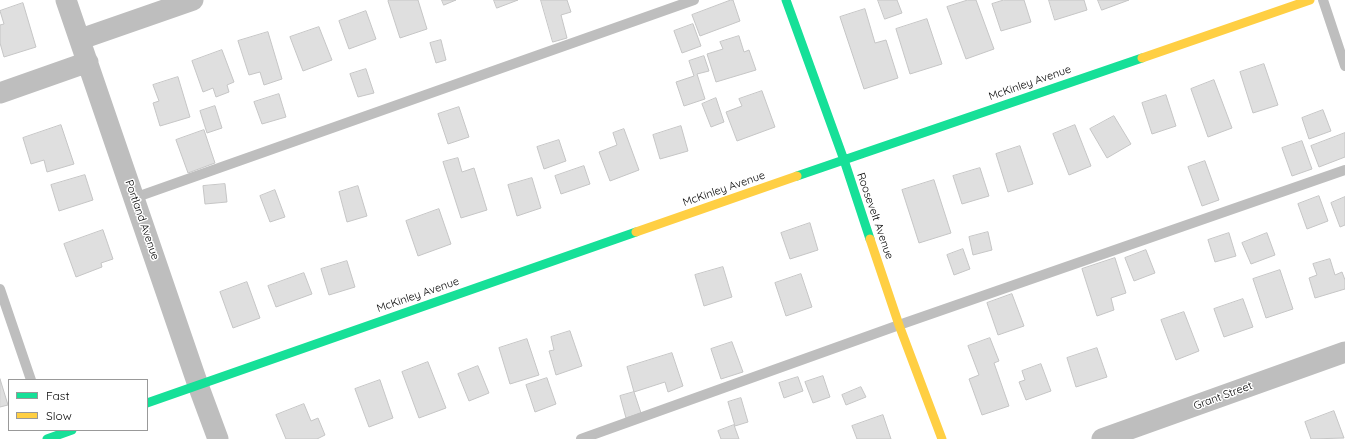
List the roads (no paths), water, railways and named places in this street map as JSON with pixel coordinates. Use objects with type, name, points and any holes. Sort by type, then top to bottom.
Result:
[{"type":"street","name":"Portland Avenue","points":[[66,0],[198,385],[218,439]]},
{"type":"street","points":[[80,39],[193,0]]},
{"type":"street","name":"Roosevelt Avenue","points":[[786,0],[844,160],[899,325],[942,439]]},
{"type":"street","name":"McKinley Avenue","points":[[148,403],[844,160],[1310,0]]},
{"type":"street","points":[[0,93],[88,62]]},
{"type":"street","name":"Grant Street","points":[[1102,439],[1345,352]]},
{"type":"street","points":[[48,436],[68,431]]},
{"type":"lane","points":[[134,198],[694,0]]},
{"type":"lane","points":[[1323,0],[1345,66]]},
{"type":"lane","points":[[581,439],[899,325],[1345,170]]},
{"type":"lane","points":[[0,289],[31,379]]}]
